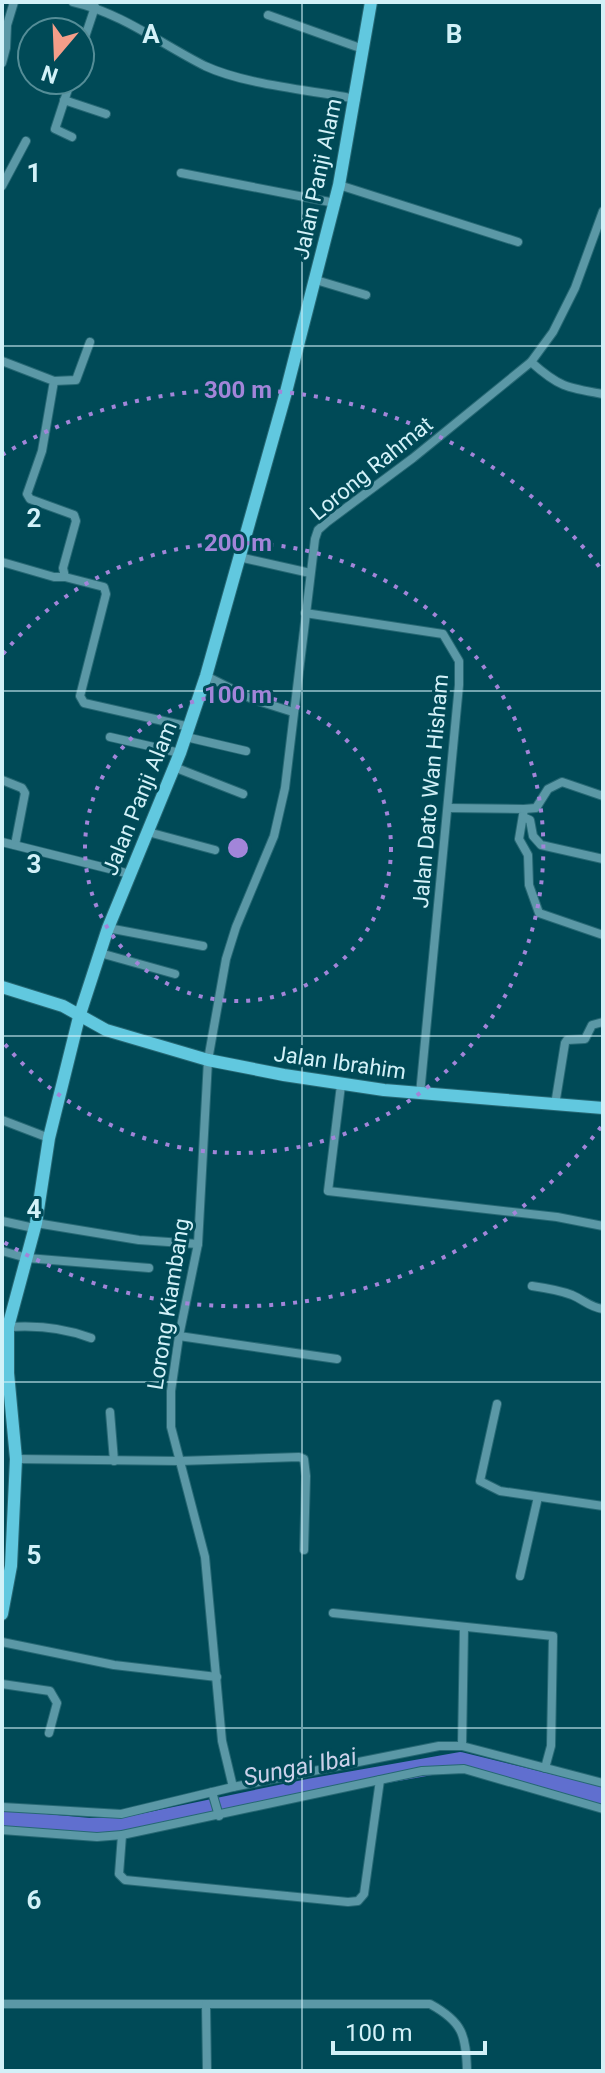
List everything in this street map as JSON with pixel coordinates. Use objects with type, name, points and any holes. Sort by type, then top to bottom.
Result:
[{"type":"main road","name":"Jalan Panji Alam","points":[[2,1614],[11,1566],[16,1459],[5,1371],[8,1327],[35,1226],[49,1138],[79,1017],[108,928],[180,753],[206,676],[335,203],[371,2]]},
{"type":"main road","name":"Jalan Ibrahim","points":[[2,987],[63,1006],[106,1030],[208,1060],[341,1085],[603,1108]]},
{"type":"street","points":[[2,63],[7,25],[14,2]]},
{"type":"street","points":[[73,2],[95,7],[206,66],[228,74],[356,99]]},
{"type":"street","points":[[92,16],[95,7]]},
{"type":"street","points":[[268,15],[363,49]]},
{"type":"street","points":[[65,96],[55,129],[72,137]]},
{"type":"street","points":[[64,100],[106,114]]},
{"type":"street","points":[[2,186],[26,141]]},
{"type":"street","points":[[181,173],[335,203]]},
{"type":"street","points":[[339,185],[518,242]]},
{"type":"street","name":"Lorong Rahmat","points":[[208,1060],[226,959],[236,927],[267,855],[279,815],[318,530],[531,362],[553,332],[575,288],[603,211]]},
{"type":"street","points":[[316,280],[366,295]]},
{"type":"street","points":[[2,361],[54,381],[76,380],[90,342]]},
{"type":"street","points":[[531,362],[552,381],[566,388],[603,394]]},
{"type":"street","points":[[54,381],[42,451],[27,494],[30,499],[74,515],[76,521],[63,568],[65,577]]},
{"type":"street","points":[[239,557],[310,573]]},
{"type":"street","points":[[2,562],[104,587],[106,594],[81,685],[80,696],[84,703],[246,751]]},
{"type":"street","name":"Jalan Dato Wan Hisham","points":[[305,613],[443,634],[459,661],[449,808],[420,1094]]},
{"type":"street","points":[[206,676],[252,699],[293,712]]},
{"type":"street","points":[[110,737],[180,753]]},
{"type":"street","points":[[174,767],[243,794]]},
{"type":"street","points":[[2,780],[22,788],[25,793],[15,845]]},
{"type":"street","points":[[449,808],[523,813],[536,808],[548,789],[562,782],[603,796]]},
{"type":"street","points":[[523,813],[530,820],[533,836],[541,845],[603,859]]},
{"type":"street","points":[[523,813],[519,839],[526,847],[529,885],[539,913],[603,935]]},
{"type":"street","points":[[148,832],[215,850]]},
{"type":"street","points":[[2,842],[130,874]]},
{"type":"street","points":[[108,928],[203,946]]},
{"type":"street","points":[[100,953],[175,974]]},
{"type":"street","points":[[555,1106],[565,1043],[567,1040],[585,1039],[592,1025],[603,1022]]},
{"type":"street","name":"Lorong Kiambang","points":[[208,1060],[198,1244],[179,1336],[171,1391],[171,1427],[205,1557],[222,1741],[233,1787]]},
{"type":"street","points":[[341,1085],[328,1191],[557,1217],[603,1226]]},
{"type":"street","points":[[2,1120],[49,1138]]},
{"type":"street","points":[[2,1221],[139,1240],[198,1244]]},
{"type":"street","points":[[2,1251],[27,1258],[149,1268]]},
{"type":"street","points":[[532,1286],[559,1290],[589,1306],[603,1309]]},
{"type":"street","points":[[8,1327],[37,1325],[71,1330],[91,1338]]},
{"type":"street","points":[[179,1336],[337,1359]]},
{"type":"street","points":[[497,1404],[480,1481],[500,1491],[603,1506]]},
{"type":"street","points":[[110,1412],[114,1461]]},
{"type":"street","points":[[16,1459],[179,1461],[299,1457],[304,1459],[306,1476],[304,1550]]},
{"type":"street","points":[[520,1576],[538,1497]]},
{"type":"street","points":[[333,1613],[553,1636],[551,1746],[545,1768]]},
{"type":"street","points":[[462,1746],[464,1628]]},
{"type":"street","points":[[2,1642],[114,1665],[217,1677]]},
{"type":"street","points":[[2,1684],[50,1691],[57,1703],[49,1733]]},
{"type":"street","points":[[2,1807],[121,1814],[213,1795],[233,1787],[439,1746],[462,1746],[603,1783]]},
{"type":"street","points":[[2,1830],[97,1837],[122,1835],[422,1771],[464,1769],[603,1809]]},
{"type":"street","points":[[122,1835],[119,1874],[125,1880],[358,1901],[364,1894],[380,1780]]},
{"type":"street","points":[[213,1795],[218,1814]]},
{"type":"street","points":[[2,2004],[430,2004],[459,2025],[464,2036],[467,2071]]},
{"type":"street","points":[[206,2004],[207,2071]]},
{"type":"waterway","name":"Sungai Ibai","points":[[2,1819],[89,1827],[126,1826],[313,1787],[460,1761],[603,1796]]}]
